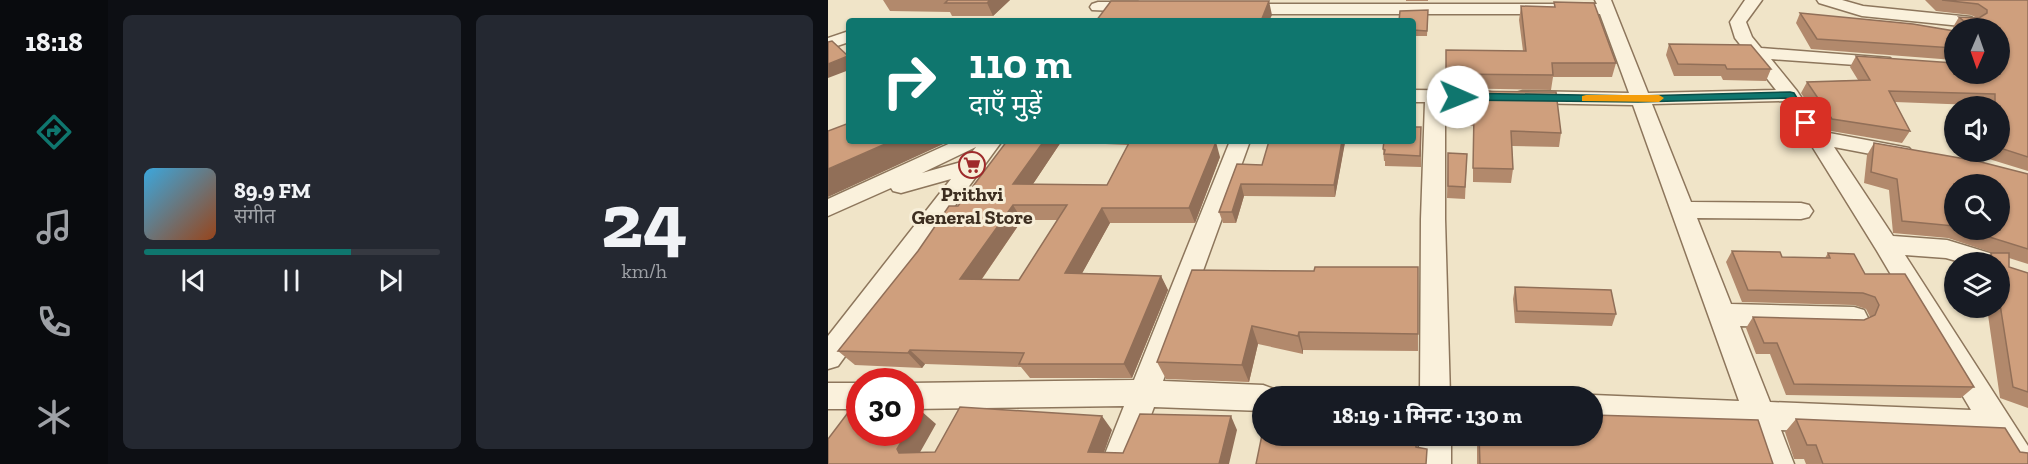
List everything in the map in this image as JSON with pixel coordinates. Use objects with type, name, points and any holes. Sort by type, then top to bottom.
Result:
[{"type":"street","points":[[1754,0],[1743,12],[1738,22],[1744,38],[1790,95],[1886,245],[2020,464]]},
{"type":"street","points":[[1825,0],[1945,18]]},
{"type":"street","points":[[1089,18],[1100,3],[1156,8]]},
{"type":"street","points":[[1227,8],[1284,15],[1604,4],[1638,99],[1778,464]]},
{"type":"street","points":[[828,31],[846,31]]},
{"type":"street","points":[[828,44],[846,37]]},
{"type":"street","points":[[1758,53],[1897,63]]},
{"type":"street","points":[[1435,386],[1432,219],[1424,96],[1638,99],[1790,95]]},
{"type":"street","points":[[1815,137],[1927,156]]},
{"type":"street","points":[[828,208],[966,144]]},
{"type":"street","points":[[828,357],[990,144]]},
{"type":"street","points":[[1117,464],[1142,393],[1239,144]]},
{"type":"street","points":[[872,188],[895,187],[974,166]]},
{"type":"street","points":[[1681,210],[1801,211]]},
{"type":"street","points":[[1886,245],[1947,249],[1956,252]]},
{"type":"street","points":[[1722,315],[1854,318]]},
{"type":"street","points":[[924,396],[1142,393],[1252,398]]},
{"type":"street","points":[[956,422],[971,395]]},
{"type":"street","points":[[828,396],[846,396]]},
{"type":"street","points":[[1603,409],[1997,425]]},
{"type":"street","points":[[1435,446],[1435,464]]},
{"type":"building","points":[[948,0],[990,0],[987,3],[945,3]]},
{"type":"building","points":[[1942,0],[2028,0],[2028,157],[2010,151],[2010,96],[1889,91],[1910,131],[1832,119],[1807,82],[1870,80],[1856,56],[1944,62],[1944,84],[2010,84],[2010,18],[1979,18],[1987,13],[1987,10],[1978,4]]},
{"type":"building","points":[[1111,1],[1269,1],[1262,18],[1098,18]]},
{"type":"building","points":[[1554,2],[1594,3],[1616,63],[1552,63],[1553,75],[1446,74],[1446,50],[1526,51],[1521,6],[1555,7]]},
{"type":"building","points":[[1428,10],[1427,31],[1416,30],[1416,18],[1399,18],[1400,11]]},
{"type":"building","points":[[1800,13],[1944,29],[1944,47],[1817,39]]},
{"type":"building","points":[[832,41],[846,57],[828,64],[828,42]]},
{"type":"building","points":[[1669,44],[1751,45],[1771,69],[1727,69],[1725,65],[1678,64]]},
{"type":"building","points":[[1454,91],[1556,92],[1561,133],[1511,131],[1513,169],[1473,168],[1474,113],[1454,112]]},
{"type":"building","points":[[846,124],[846,144],[885,144],[828,169],[828,131]]},
{"type":"building","points":[[1416,127],[1421,127],[1420,156],[1384,154],[1384,144],[1416,144]]},
{"type":"building","points":[[1874,143],[1944,155],[1944,162],[1981,162],[2028,174],[2028,249],[1999,240],[2010,240],[2010,174],[1944,174],[1944,225],[1902,221],[1897,179],[1871,172]]},
{"type":"building","points":[[1005,144],[1042,144],[1013,184],[1107,185],[1128,144],[1215,144],[1189,208],[1102,208],[1065,273],[1161,276],[1124,364],[1019,364],[1024,353],[838,351],[918,251],[949,206],[958,206]],"holes":[[[1013,205],[1067,205],[1019,280],[960,279]]]},
{"type":"building","points":[[1268,144],[1341,144],[1334,185],[1241,184],[1232,212],[1219,212],[1237,164],[1262,165]]},
{"type":"building","points":[[1448,153],[1467,154],[1465,187],[1448,186]]},
{"type":"building","points":[[1732,251],[1780,252],[1782,257],[1830,258],[1828,253],[1854,254],[1865,274],[1905,274],[1974,387],[1794,384],[1777,343],[1764,343],[1753,317],[1864,320],[1875,315],[1879,305],[1875,297],[1863,293],[1748,290]]},
{"type":"building","points":[[1315,267],[1418,267],[1418,334],[1299,332],[1298,336],[1252,326],[1242,365],[1157,362],[1192,270],[1314,271]]},
{"type":"building","points":[[2010,267],[2028,273],[2028,392],[2013,387],[2002,318],[2010,318]]},
{"type":"building","points":[[1515,287],[1611,290],[1616,314],[1517,311]]},
{"type":"building","points":[[960,407],[1102,416],[1088,452],[1123,453],[1140,414],[1231,416],[1219,464],[828,464],[828,439],[846,415],[846,446],[899,446],[897,449],[899,453],[935,452]]},
{"type":"building","points":[[1603,415],[1758,420],[1773,464],[1480,464],[1479,446],[1603,446]]},
{"type":"building","points":[[1796,419],[2005,428],[2020,452],[2028,453],[2028,464],[1823,464],[1816,445],[1807,445]]},
{"type":"building","points":[[1260,446],[1416,446],[1427,449],[1426,464],[1256,464]]},
{"type":"slow traffic","points":[[1586,98],[1659,98]]},
{"type":"place","name":"Prithvi General Store","points":[[972,165]]},
{"type":"route","points":[[1458,97],[1638,99],[1790,95],[1806,123]]}]
